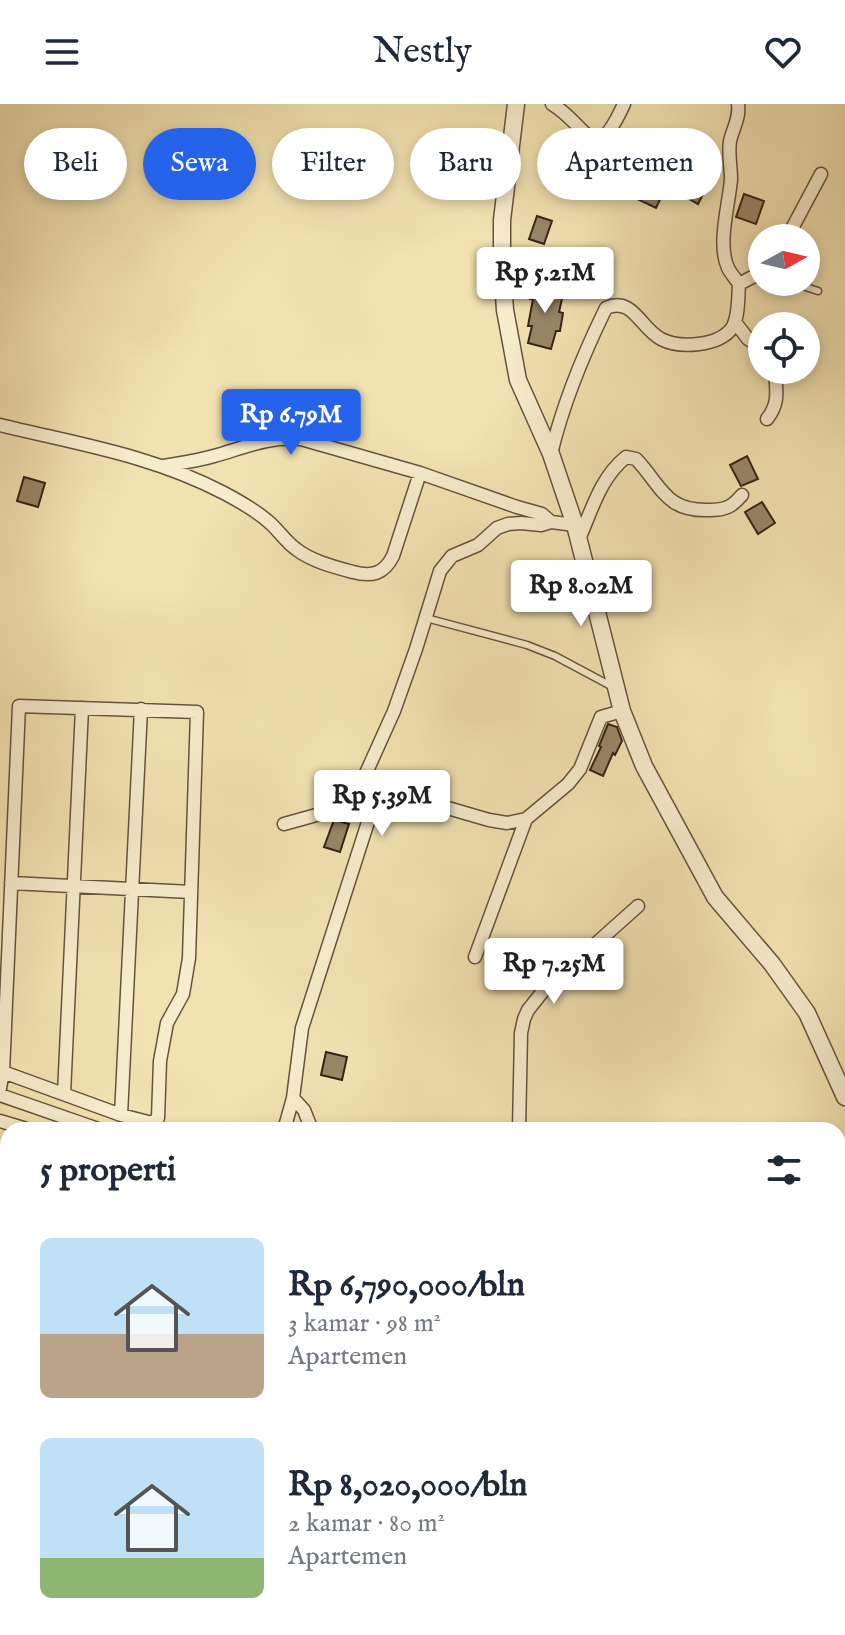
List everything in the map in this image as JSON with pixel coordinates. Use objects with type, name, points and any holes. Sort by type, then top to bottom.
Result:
[{"type":"street","points":[[516,104],[502,220],[505,310],[518,380],[551,454],[577,532],[622,711],[644,766],[715,897],[772,964],[807,1013],[845,1097]]},
{"type":"street","points":[[552,104],[574,120],[585,135],[595,140],[610,132],[624,104]]},
{"type":"street","points":[[551,454],[559,419],[606,308],[621,304],[662,339],[676,343],[701,343],[719,338],[732,328],[739,284],[728,268],[725,252],[731,174],[729,151],[737,123],[738,104]]},
{"type":"street","points":[[794,224],[821,174]]},
{"type":"street","points":[[739,284],[748,280]]},
{"type":"street","points":[[735,322],[748,339]]},
{"type":"street","points":[[767,419],[775,410],[776,384]]},
{"type":"street","points":[[0,425],[163,466],[248,507],[308,557],[369,575],[383,571],[393,556],[420,473]]},
{"type":"street","points":[[163,466],[212,457],[259,442],[301,439],[420,473],[542,514],[551,522],[577,532]]},
{"type":"street","points":[[577,532],[600,487],[626,457],[636,459],[667,499],[692,511],[726,509],[742,495]]},
{"type":"street","points":[[284,824],[353,802],[394,711],[440,571],[452,556],[478,545],[497,528],[508,524],[541,525],[551,522]]},
{"type":"street","points":[[0,1088],[19,706],[197,712],[189,958],[183,994],[167,1023],[160,1061],[158,1118],[153,1122]]},
{"type":"street","points":[[64,1094],[82,708]]},
{"type":"street","points":[[121,1115],[141,709]]},
{"type":"street","points":[[286,1122],[293,1098],[302,1028],[368,822],[375,813],[384,809],[434,804],[507,823],[526,819],[568,784],[580,769],[601,717],[622,711]]},
{"type":"street","points":[[475,957],[526,819]]},
{"type":"street","points":[[11,883],[191,892]]},
{"type":"street","points":[[519,1122],[521,1033],[528,1010],[544,990],[638,906]]},
{"type":"street","points":[[3,1072],[148,1122]]},
{"type":"street","points":[[0,1095],[78,1122]]},
{"type":"street","points":[[293,1098],[304,1110],[309,1122]]},
{"type":"lane","points":[[425,617],[527,645],[555,656],[617,689]]},
{"type":"building","points":[[744,194],[764,201],[756,224],[736,217]]},
{"type":"building","points":[[639,200],[660,200],[656,208]]},
{"type":"building","points":[[537,216],[552,221],[544,244],[529,239]]},
{"type":"building","points":[[534,282],[564,290],[559,312],[563,313],[560,331],[556,331],[551,349],[528,343]]},
{"type":"building","points":[[747,456],[758,479],[741,486],[730,465]]},
{"type":"building","points":[[24,477],[45,483],[38,507],[17,501]]},
{"type":"building","points":[[762,502],[775,523],[758,534],[745,512]]},
{"type":"building","points":[[608,724],[617,727],[622,741],[603,776],[590,770]]},
{"type":"building","points":[[334,820],[349,824],[340,852],[324,847]]},
{"type":"building","points":[[326,1052],[347,1057],[342,1080],[321,1075]]}]
